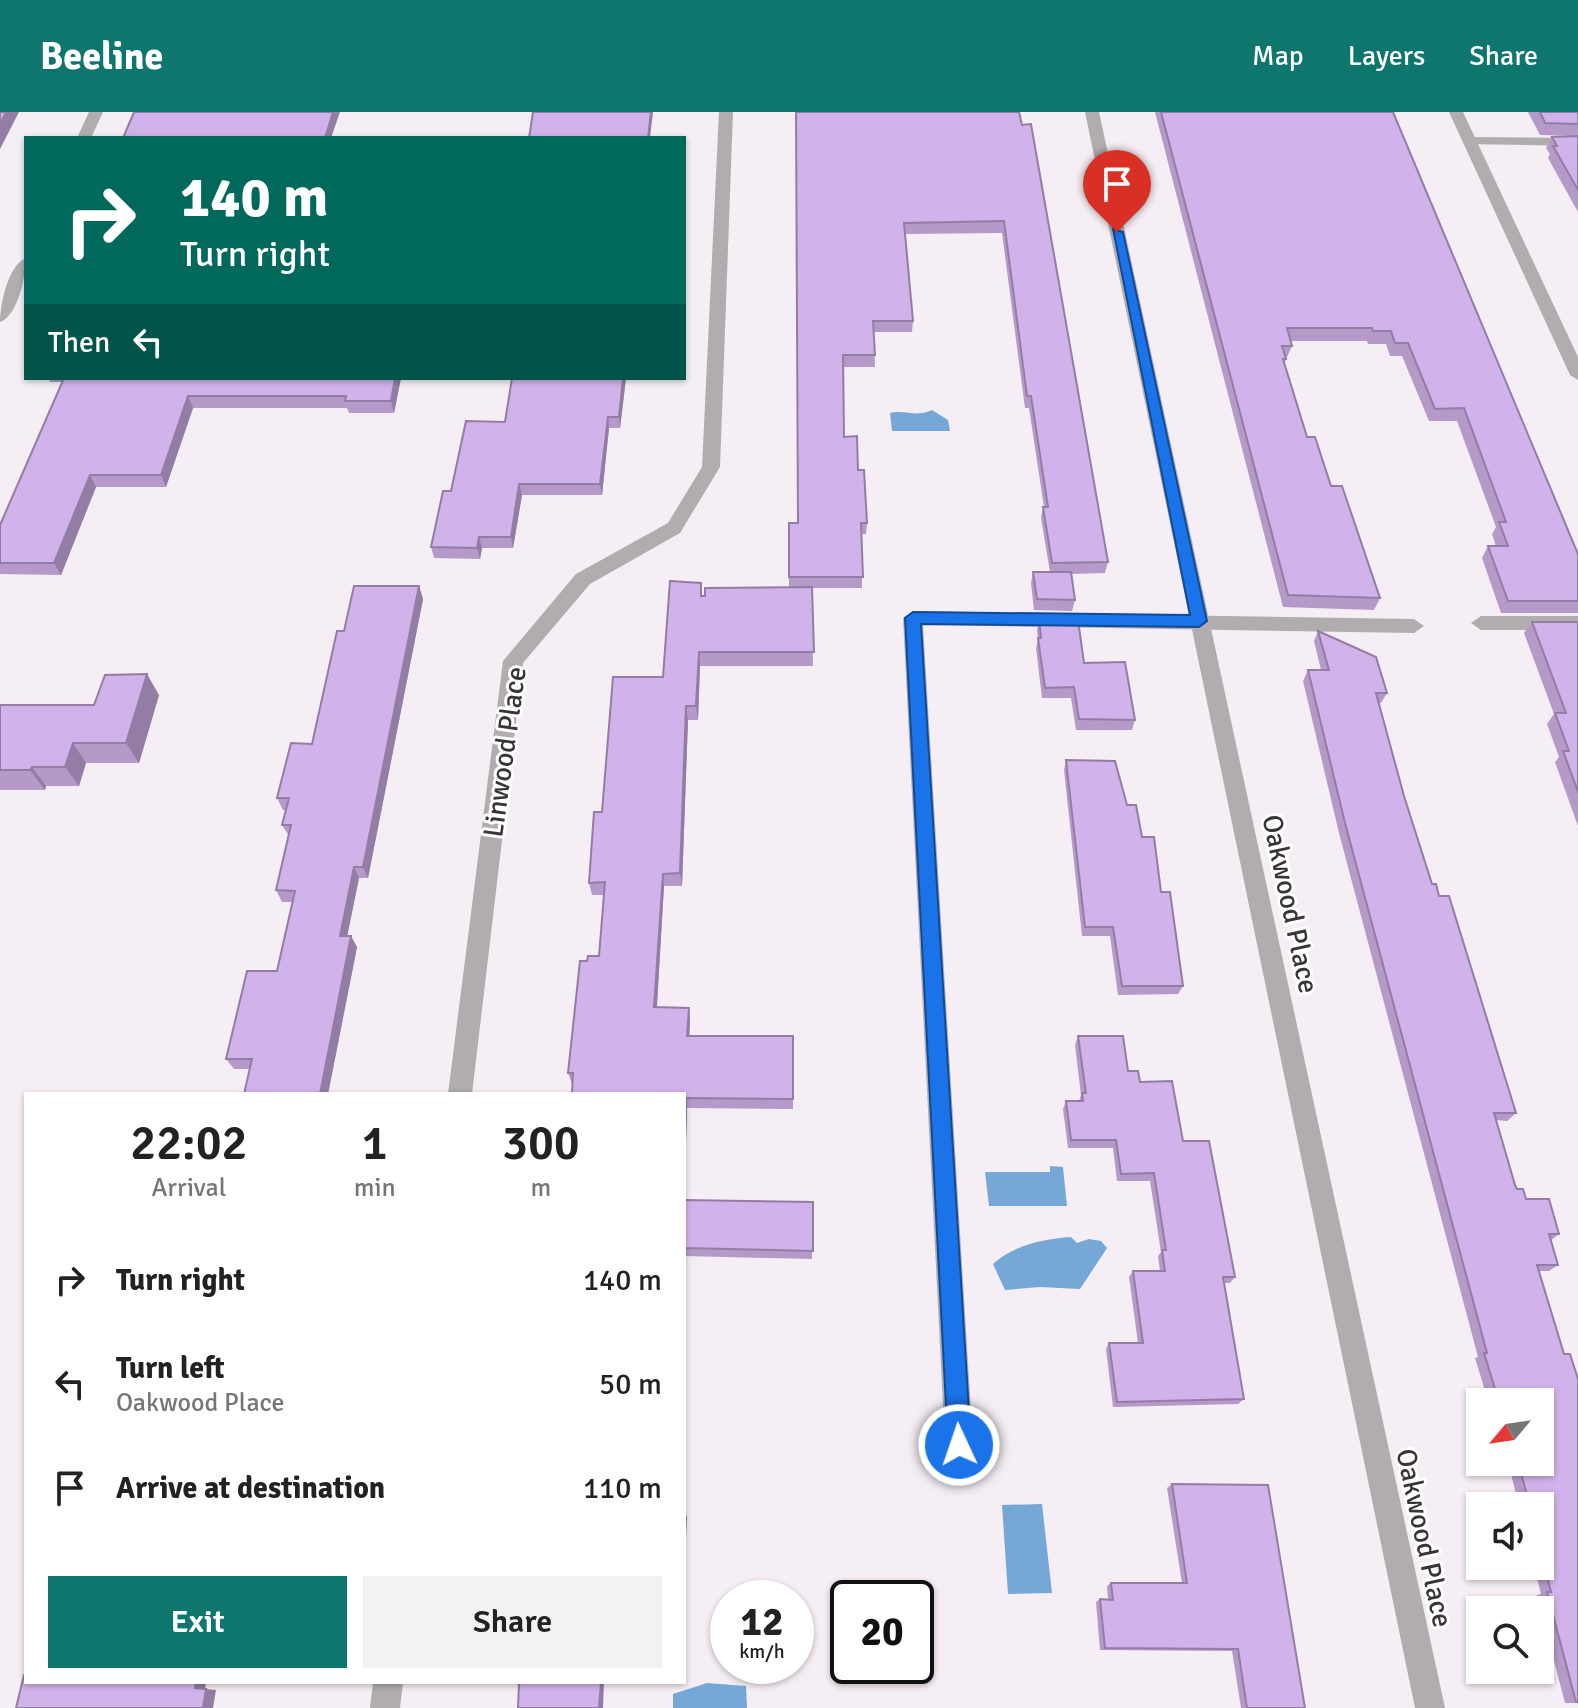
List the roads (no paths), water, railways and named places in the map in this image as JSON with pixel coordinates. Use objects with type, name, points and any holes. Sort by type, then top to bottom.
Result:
[{"type":"street","points":[[85,136],[96,112]]},
{"type":"street","name":"Linwood Place","points":[[460,1092],[513,661],[583,579],[674,528],[711,467],[726,112]]},
{"type":"street","name":"Oakwood Place","points":[[1092,112],[1430,1708]]},
{"type":"street","points":[[1456,112],[1578,375]]},
{"type":"street","points":[[1470,141],[1578,142]]},
{"type":"street","points":[[0,317],[24,267]]},
{"type":"street","points":[[959,1445],[913,618],[1414,626]]},
{"type":"street","points":[[1481,623],[1578,623]]},
{"type":"street","points":[[385,1708],[388,1684]]},
{"type":"water","points":[[932,410],[948,420],[950,431],[892,431],[890,413]]},
{"type":"water","points":[[1050,1166],[1063,1167],[1067,1206],[989,1206],[985,1172],[1050,1172]]},
{"type":"water","points":[[1071,1237],[1077,1243],[1089,1239],[1101,1241],[1107,1248],[1080,1289],[1040,1287],[1005,1290],[993,1264],[1001,1257],[1029,1244]]},
{"type":"water","points":[[1042,1504],[1052,1593],[1008,1594],[1002,1505]]},
{"type":"water","points":[[707,1683],[746,1686],[747,1708],[673,1708],[673,1694]]}]
